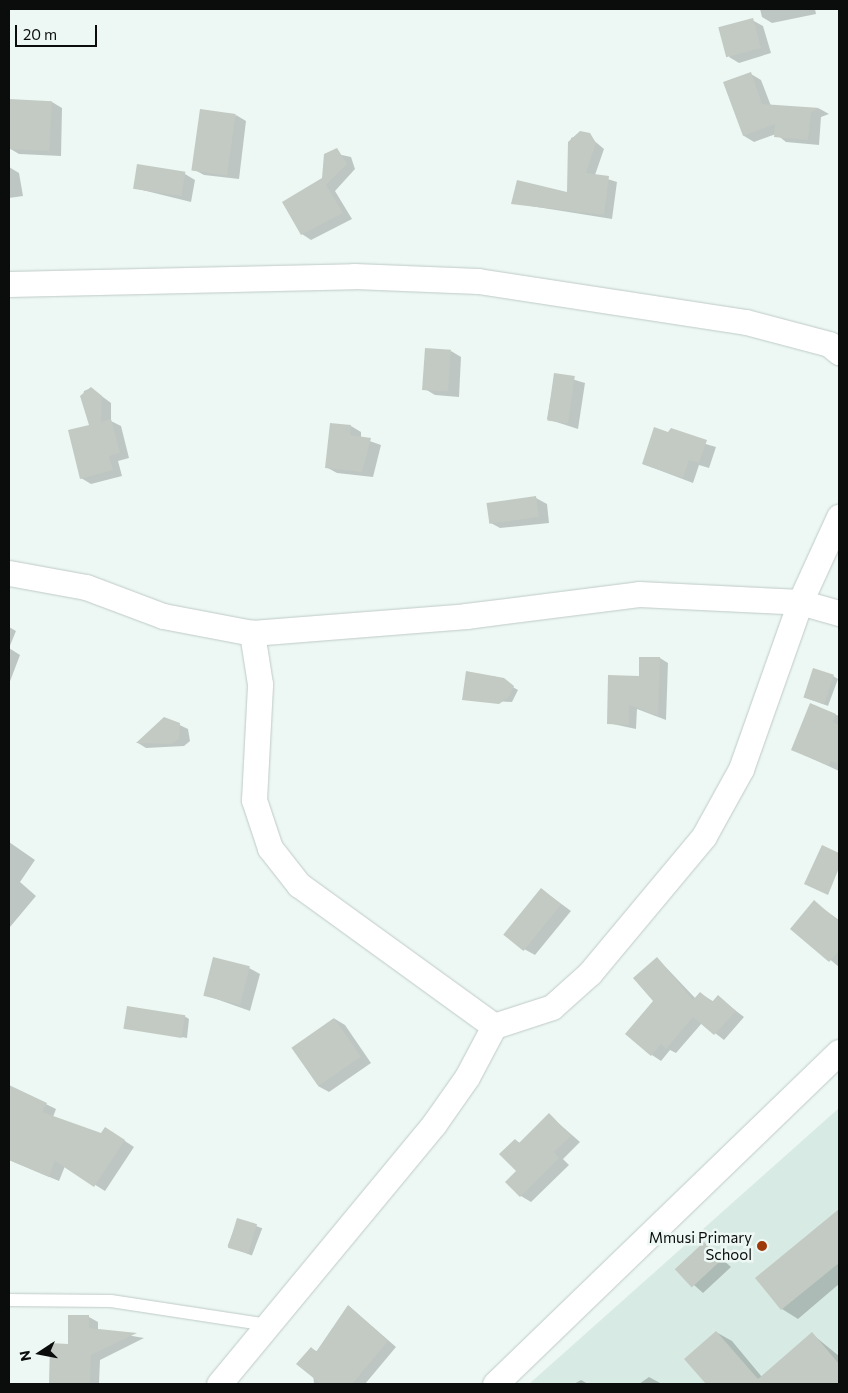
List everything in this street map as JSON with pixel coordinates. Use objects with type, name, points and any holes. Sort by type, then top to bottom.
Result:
[{"type":"street","points":[[9,284],[354,276],[478,281],[746,322],[828,344],[839,352]]},
{"type":"street","points":[[219,1384],[434,1124],[467,1076],[494,1026],[552,1007],[590,973],[704,836],[741,769],[800,602],[839,517]]},
{"type":"street","points":[[9,573],[86,587],[163,616],[252,632],[466,616],[639,594],[800,602],[839,613]]},
{"type":"street","points":[[252,632],[260,684],[254,800],[270,848],[306,891],[494,1026]]},
{"type":"street","points":[[495,1384],[839,1052]]},
{"type":"lane","points":[[9,1300],[112,1301],[268,1325]]},
{"type":"shaded area","name":"Mmusi Primary School","points":[[839,1108],[839,1384],[529,1384]]},
{"type":"building","points":[[753,18],[761,48],[726,57],[718,27]]},
{"type":"building","points":[[751,72],[762,104],[820,108],[811,112],[808,140],[774,137],[775,124],[743,136],[723,82]]},
{"type":"building","points":[[9,99],[52,101],[49,151],[9,149]]},
{"type":"building","points":[[200,109],[236,114],[227,175],[191,170]]},
{"type":"building","points":[[580,131],[590,133],[596,143],[586,173],[609,176],[604,215],[511,204],[517,180],[567,192],[568,142]]},
{"type":"building","points":[[337,148],[347,164],[326,185],[343,213],[301,235],[282,202],[322,178],[324,154]]},
{"type":"building","points":[[137,164],[185,172],[181,196],[133,189]]},
{"type":"building","points":[[425,348],[451,350],[448,392],[422,390]]},
{"type":"building","points":[[554,373],[575,376],[568,423],[547,421]]},
{"type":"building","points":[[91,387],[102,396],[101,422],[111,419],[120,453],[109,456],[113,470],[80,479],[68,430],[89,425],[80,396]]},
{"type":"building","points":[[330,423],[351,425],[350,435],[371,438],[362,472],[325,468]]},
{"type":"building","points":[[654,427],[668,432],[671,428],[707,440],[699,463],[689,460],[683,478],[642,464]]},
{"type":"building","points":[[536,496],[539,517],[489,524],[486,503]]},
{"type":"building","points":[[639,657],[660,657],[658,716],[629,705],[629,725],[607,724],[608,675],[639,676]]},
{"type":"building","points":[[813,668],[834,675],[824,704],[803,697]]},
{"type":"building","points":[[466,671],[504,678],[514,686],[509,697],[499,704],[462,700]]},
{"type":"building","points":[[810,703],[836,714],[833,722],[839,725],[839,764],[831,761],[829,766],[791,750]]},
{"type":"building","points":[[164,717],[180,723],[179,739],[171,744],[136,743]]},
{"type":"building","points":[[822,845],[839,853],[839,868],[828,895],[804,884]]},
{"type":"building","points":[[541,888],[561,904],[523,951],[503,935]]},
{"type":"building","points":[[814,900],[839,922],[839,951],[829,962],[790,929]]},
{"type":"building","points":[[213,957],[250,966],[240,1005],[203,996]]},
{"type":"building","points":[[657,957],[693,1000],[700,992],[712,1002],[718,995],[736,1011],[714,1035],[693,1017],[666,1049],[661,1044],[651,1056],[625,1034],[653,1001],[633,978]]},
{"type":"building","points":[[127,1006],[185,1015],[182,1038],[123,1029]]},
{"type":"building","points":[[334,1018],[361,1057],[318,1086],[291,1048]]},
{"type":"building","points":[[9,1085],[47,1103],[42,1112],[101,1133],[105,1127],[125,1140],[94,1187],[55,1161],[49,1177],[9,1160]]},
{"type":"building","points":[[549,1113],[571,1136],[554,1152],[559,1158],[520,1197],[505,1182],[516,1171],[499,1154],[515,1139],[519,1143]]},
{"type":"building","points":[[839,1209],[839,1263],[781,1310],[755,1278]]},
{"type":"building","points":[[237,1218],[257,1224],[248,1254],[228,1248]]},
{"type":"building","points":[[704,1242],[721,1260],[692,1288],[675,1269]]},
{"type":"building","points":[[348,1305],[388,1341],[352,1384],[321,1384],[296,1364],[311,1347],[316,1352]]},
{"type":"building","points":[[68,1315],[89,1315],[89,1328],[137,1333],[91,1355],[90,1384],[49,1384],[50,1343],[68,1344]]},
{"type":"building","points":[[716,1331],[758,1379],[812,1332],[839,1364],[839,1384],[706,1384],[684,1359]]},
{"type":"place","name":"Mmusi Primary School","points":[[762,1246]]}]
